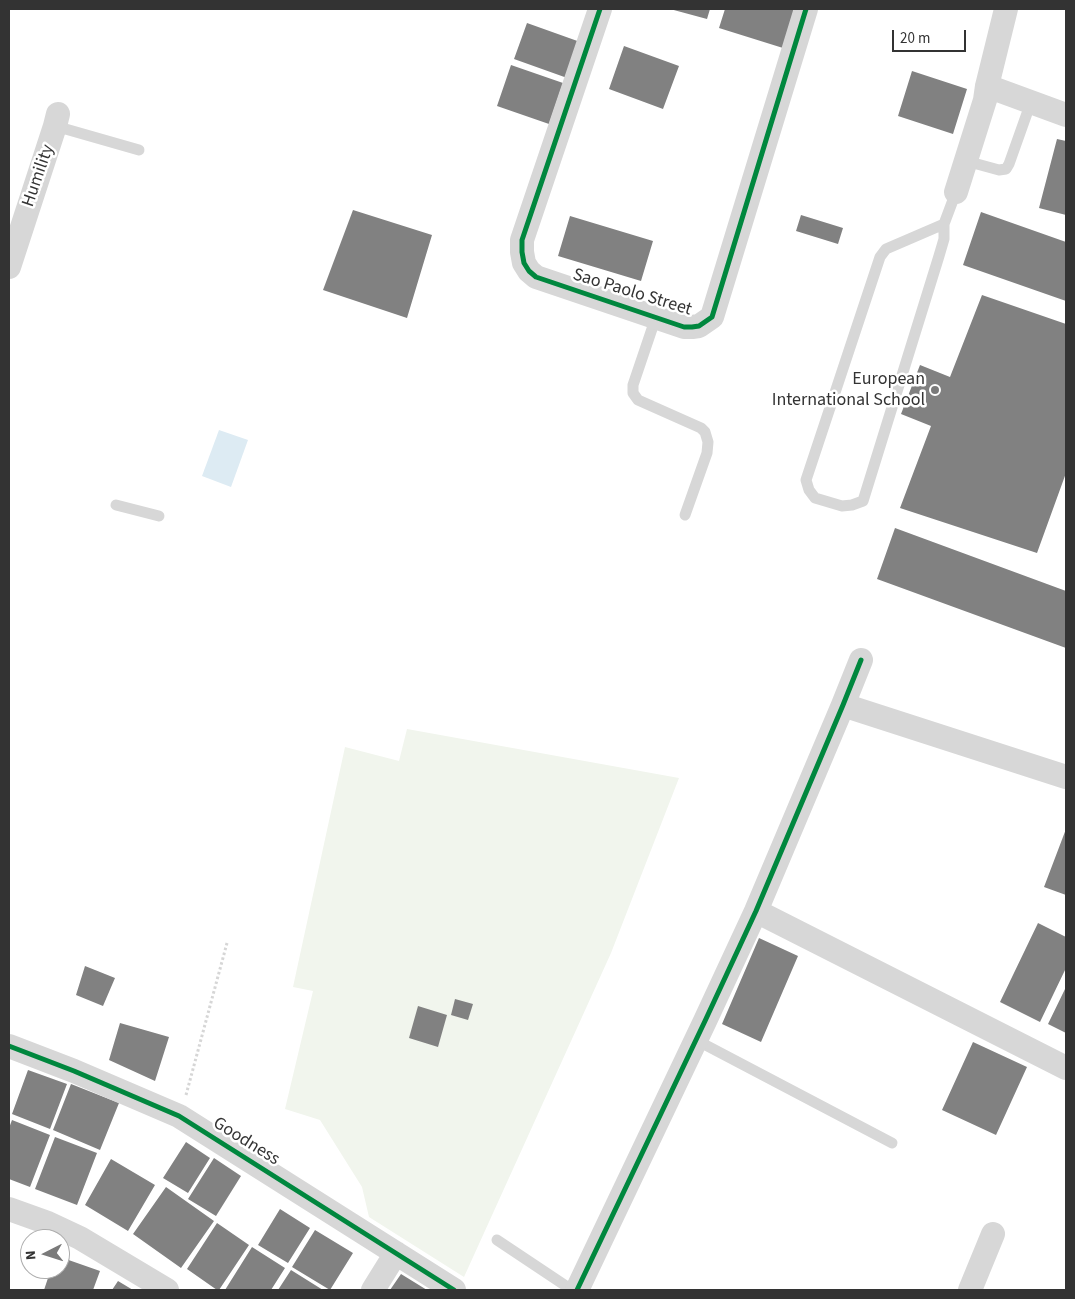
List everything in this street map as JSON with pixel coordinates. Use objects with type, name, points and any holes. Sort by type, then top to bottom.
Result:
[{"type":"street","name":"Sao Paolo Street","points":[[600,9],[522,240],[524,263],[529,272],[536,277],[684,327],[699,326],[712,316],[806,9]]},
{"type":"street","points":[[956,192],[985,100],[1006,9]]},
{"type":"street","points":[[987,86],[1066,115]]},
{"type":"street","name":"Humility","points":[[10,255],[57,120]]},
{"type":"street","points":[[577,1290],[756,911],[843,705],[860,660]]},
{"type":"street","points":[[843,705],[1066,777]]},
{"type":"street","points":[[756,911],[1066,1068]]},
{"type":"street","name":"Goodness","points":[[9,1046],[74,1071],[179,1116],[454,1290]]},
{"type":"street","points":[[9,1209],[48,1223],[80,1238],[167,1290]]},
{"type":"street","points":[[970,1290],[993,1234]]},
{"type":"street","points":[[373,1290],[396,1253]]},
{"type":"lane","points":[[966,160],[1000,170],[1006,169],[1031,102]]},
{"type":"lane","points":[[57,120],[140,150]]},
{"type":"lane","points":[[944,224],[886,249],[880,257],[806,480],[814,498],[842,506],[863,501],[944,239],[944,224],[956,192]]},
{"type":"lane","points":[[656,317],[633,385],[633,393],[638,400],[701,428],[705,432],[708,442],[707,453],[685,515]]},
{"type":"lane","points":[[116,505],[159,516]]},
{"type":"lane","points":[[696,1040],[892,1143]]},
{"type":"lane","points":[[497,1240],[572,1290]]},
{"type":"path","points":[[186,1098],[227,943]]},
{"type":"shaded area","points":[[219,430],[248,440],[231,487],[202,476]]},
{"type":"shaded area","points":[[407,729],[679,778],[611,953],[464,1277],[369,1217],[362,1187],[320,1120],[285,1109],[313,991],[293,987],[345,747],[399,761]]},
{"type":"building","points":[[670,9],[710,9],[707,19]]},
{"type":"building","points":[[725,9],[796,9],[783,48],[719,28]]},
{"type":"building","points":[[527,23],[583,43],[570,79],[514,59]]},
{"type":"building","points":[[624,46],[679,66],[663,109],[609,89]]},
{"type":"building","points":[[511,65],[563,83],[549,124],[497,106]]},
{"type":"building","points":[[912,71],[967,89],[953,134],[898,116]]},
{"type":"building","points":[[1057,139],[1066,141],[1066,215],[1039,208]]},
{"type":"building","points":[[353,210],[432,235],[407,318],[323,290]]},
{"type":"building","points":[[981,212],[1066,242],[1066,301],[963,265]]},
{"type":"building","points":[[801,215],[843,228],[838,244],[796,231]]},
{"type":"building","points":[[570,216],[653,241],[641,281],[558,256]]},
{"type":"building","points":[[982,295],[1066,324],[1066,473],[1037,553],[900,508],[931,426],[901,414],[920,365],[950,377]]},
{"type":"building","points":[[895,528],[1066,591],[1066,648],[877,579]]},
{"type":"building","points":[[1066,829],[1066,895],[1044,887]]},
{"type":"building","points":[[1038,923],[1066,937],[1066,968],[1040,1022],[1000,1002]]},
{"type":"building","points":[[759,938],[798,956],[761,1042],[722,1024]]},
{"type":"building","points":[[85,966],[115,978],[103,1006],[76,995]]},
{"type":"building","points":[[1066,990],[1066,1033],[1048,1024]]},
{"type":"building","points":[[455,999],[473,1004],[468,1020],[451,1015]]},
{"type":"building","points":[[418,1006],[447,1015],[438,1047],[409,1038]]},
{"type":"building","points":[[120,1023],[169,1037],[155,1081],[109,1060]]},
{"type":"building","points":[[973,1042],[1027,1067],[996,1135],[942,1110]]},
{"type":"building","points":[[28,1070],[67,1084],[50,1129],[12,1114]]},
{"type":"building","points":[[71,1084],[119,1103],[100,1150],[53,1130]]},
{"type":"building","points":[[12,1120],[50,1135],[30,1187],[9,1179],[9,1128]]},
{"type":"building","points":[[55,1137],[97,1153],[77,1205],[35,1189]]},
{"type":"building","points":[[186,1142],[210,1158],[188,1193],[163,1178]]},
{"type":"building","points":[[214,1158],[241,1176],[216,1216],[188,1199]]},
{"type":"building","points":[[111,1159],[155,1185],[128,1231],[85,1205]]},
{"type":"building","points":[[166,1187],[214,1221],[181,1268],[133,1234]]},
{"type":"building","points":[[280,1209],[310,1228],[288,1263],[258,1245]]},
{"type":"building","points":[[217,1223],[249,1245],[219,1290],[187,1269]]},
{"type":"building","points":[[315,1230],[353,1253],[330,1290],[292,1267]]},
{"type":"building","points":[[252,1247],[285,1268],[271,1290],[225,1290]]},
{"type":"building","points":[[70,1260],[100,1271],[93,1290],[44,1290],[48,1279],[70,1279]]},
{"type":"building","points":[[291,1270],[323,1290],[278,1290]]},
{"type":"building","points":[[401,1274],[427,1290],[390,1290]]},
{"type":"building","points":[[118,1281],[133,1290],[112,1290]]},
{"type":"cycle path","points":[[600,9],[522,240],[524,263],[536,277],[684,327],[699,326],[712,317],[806,9]]},
{"type":"cycle path","points":[[577,1290],[756,911],[861,660]]},
{"type":"cycle path","points":[[9,1046],[74,1071],[179,1116],[454,1290]]},
{"type":"place","name":"European International School","points":[[935,390]]}]
